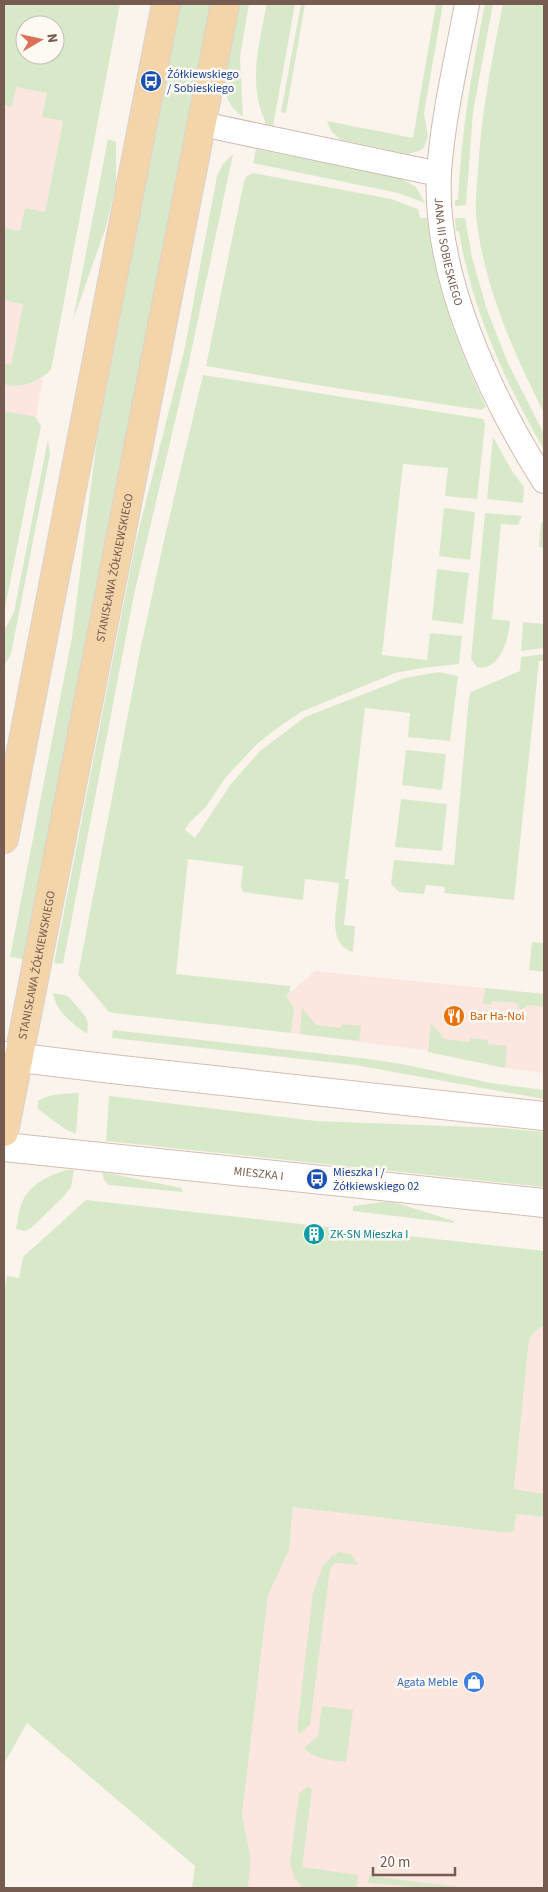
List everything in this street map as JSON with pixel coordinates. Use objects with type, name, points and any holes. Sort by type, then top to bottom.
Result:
[{"type":"main road","points":[[4,839],[166,4]]},
{"type":"main road","name":"STANISŁAWA ŻÓŁKIEWSKIEGO","points":[[4,1132],[11,1057],[225,4]]},
{"type":"street","name":"JANA III SOBIESKIEGO","points":[[467,4],[444,132],[439,174],[443,234],[455,288],[486,373],[507,417],[544,481]]},
{"type":"street","points":[[202,124],[439,174]]},
{"type":"street","points":[[11,1057],[544,1116]]},
{"type":"street","name":"MIESZKA I","points":[[4,1147],[544,1202]]},
{"type":"shaded area","points":[[15,86],[47,93],[43,117],[63,121],[45,212],[25,209],[7,300],[23,303],[11,365],[23,385],[43,377],[36,418],[32,416],[4,415],[4,105],[12,106]]},
{"type":"shaded area","points":[[315,971],[544,994],[544,1073],[505,1068],[423,1050],[291,1033],[294,1009],[286,996]]},
{"type":"shaded area","points":[[544,1325],[544,1494],[514,1490],[529,1340],[535,1331]]},
{"type":"shaded area","points":[[293,1507],[508,1533],[514,1531],[516,1514],[544,1517],[544,1888],[248,1888],[251,1859],[242,1815],[268,1595],[289,1550]]},
{"type":"green space","points":[[4,4],[120,4],[51,370],[35,381],[17,386],[4,384],[4,363],[11,365],[23,304],[4,300],[4,228],[20,231],[25,208],[45,212],[63,121],[42,117],[47,93],[16,87],[12,107],[4,105]]},
{"type":"green space","points":[[181,4],[210,4],[23,959],[10,957],[72,637],[97,439]]},
{"type":"green space","points":[[240,4],[249,4],[240,57],[243,117],[231,105],[226,91],[229,52]]},
{"type":"green space","points":[[267,4],[295,4],[273,126],[265,124],[257,92],[256,78],[258,48]]},
{"type":"green space","points":[[301,4],[305,4],[286,113],[281,112]]},
{"type":"green space","points":[[436,4],[443,4],[424,113],[428,137],[424,147],[420,151],[408,154],[342,140],[337,137],[327,121],[413,138]]},
{"type":"green space","points":[[485,4],[493,4],[473,112],[466,205],[455,206],[455,200],[458,200],[468,101]]},
{"type":"green space","points":[[503,4],[544,4],[544,413],[521,366],[492,292],[485,266],[476,215],[479,149],[484,107]]},
{"type":"green space","points":[[108,139],[116,142],[116,184],[106,227],[73,320]]},
{"type":"green space","points":[[256,149],[400,178],[416,187],[425,203],[398,193],[253,163]]},
{"type":"green space","points":[[233,154],[189,362],[134,595],[63,964],[54,963],[135,545],[185,347],[217,176],[223,164]]},
{"type":"green space","points":[[253,173],[391,199],[418,209],[420,218],[427,218],[430,243],[441,291],[466,362],[486,407],[481,410],[206,366],[244,181],[247,176]]},
{"type":"green space","points":[[455,218],[465,218],[472,257],[487,310],[508,363],[544,434],[544,450],[503,372],[481,317],[472,289],[459,232],[456,231]]},
{"type":"green space","points":[[203,375],[483,419],[485,424],[477,499],[445,496],[448,468],[403,464],[382,655],[427,660],[430,633],[462,636],[459,664],[395,673],[301,712],[257,744],[226,777],[205,808],[189,823],[185,830],[195,838],[231,784],[260,751],[305,717],[405,678],[439,672],[458,676],[450,741],[408,737],[410,713],[365,708],[345,879],[349,879],[344,925],[355,926],[353,952],[344,948],[336,932],[335,923],[339,883],[305,879],[303,900],[243,892],[241,887],[243,866],[188,859],[176,974],[290,986],[290,992],[286,996],[294,1009],[291,1033],[109,1012],[78,975],[141,646]]},
{"type":"green space","points":[[4,411],[32,416],[36,418],[41,426],[4,613]]},
{"type":"green space","points":[[493,437],[512,471],[524,487],[523,503],[487,499]]},
{"type":"green space","points":[[48,439],[50,454],[11,654],[4,666],[4,631],[14,612]]},
{"type":"green space","points":[[444,508],[475,512],[470,560],[439,556]]},
{"type":"green space","points":[[485,513],[522,516],[518,525],[501,524],[492,619],[510,621],[508,636],[502,652],[492,664],[485,667],[477,667],[471,659]]},
{"type":"green space","points":[[543,521],[544,548],[539,547],[541,523]]},
{"type":"green space","points":[[437,569],[469,573],[463,624],[432,620]]},
{"type":"green space","points":[[523,622],[544,624],[544,648],[521,651]]},
{"type":"green space","points":[[544,654],[544,661],[539,661],[514,900],[444,893],[445,887],[426,885],[424,894],[399,892],[391,884],[394,860],[454,865],[469,697],[471,692],[520,671],[521,657]]},
{"type":"green space","points":[[406,750],[446,754],[442,790],[402,785]]},
{"type":"green space","points":[[401,799],[447,804],[442,851],[395,847]]},
{"type":"green space","points":[[532,942],[544,943],[544,972],[529,970]]},
{"type":"green space","points":[[485,988],[544,994],[544,1007],[528,1005],[521,1010],[516,1003],[492,1001],[491,1005],[483,1004]]},
{"type":"green space","points":[[53,993],[68,996],[86,1017],[88,1024],[87,1034],[61,1012]]},
{"type":"green space","points":[[302,1008],[316,1025],[341,1028],[342,1024],[361,1026],[359,1041],[300,1034]]},
{"type":"green space","points":[[431,1023],[445,1039],[469,1042],[470,1038],[488,1040],[488,1044],[507,1046],[505,1068],[428,1052]]},
{"type":"green space","points":[[113,1030],[402,1064],[491,1083],[544,1090],[544,1099],[355,1065],[112,1038]]},
{"type":"green space","points":[[79,1093],[76,1134],[65,1129],[38,1109],[38,1101],[43,1098],[58,1094]]},
{"type":"green space","points":[[109,1096],[316,1121],[501,1128],[544,1132],[544,1187],[106,1141]]},
{"type":"green space","points":[[66,1170],[74,1170],[71,1187],[64,1196],[31,1228],[25,1231],[16,1229],[21,1205],[32,1188],[42,1180]]},
{"type":"green space","points":[[102,1172],[182,1188],[182,1192],[109,1185],[104,1180]]},
{"type":"green space","points":[[86,1200],[544,1251],[544,1325],[535,1331],[529,1340],[514,1489],[544,1494],[544,1517],[516,1514],[514,1531],[508,1533],[293,1507],[289,1550],[268,1595],[242,1815],[251,1859],[248,1888],[192,1888],[195,1866],[27,1723],[4,1764],[4,1292],[7,1276],[19,1278],[23,1257]]},
{"type":"green space","points":[[390,1201],[454,1221],[454,1223],[353,1211],[353,1206]]},
{"type":"green space","points":[[339,1552],[351,1554],[358,1565],[335,1563],[330,1569],[310,1725],[299,1734],[297,1729],[313,1592],[323,1566],[332,1556]]},
{"type":"green space","points":[[322,1706],[353,1710],[346,1762],[318,1757],[304,1748],[318,1736]]},
{"type":"green space","points":[[309,1786],[312,1790],[302,1867],[358,1875],[357,1888],[302,1888],[294,1877],[290,1864],[299,1793]]},
{"type":"green space","points":[[369,1876],[469,1888],[426,1888],[368,1883]]},
{"type":"place","name":"Żółkiewskiego / Sobieskiego","points":[[151,81]]},
{"type":"place","name":"Bar Ha-Noi","points":[[454,1016]]},
{"type":"place","name":"Mieszka I / Żółkiewskiego 02","points":[[317,1179]]},
{"type":"place","name":"ZK-SN Mieszka I","points":[[314,1234]]},
{"type":"place","name":"Agata Meble","points":[[474,1682]]}]
